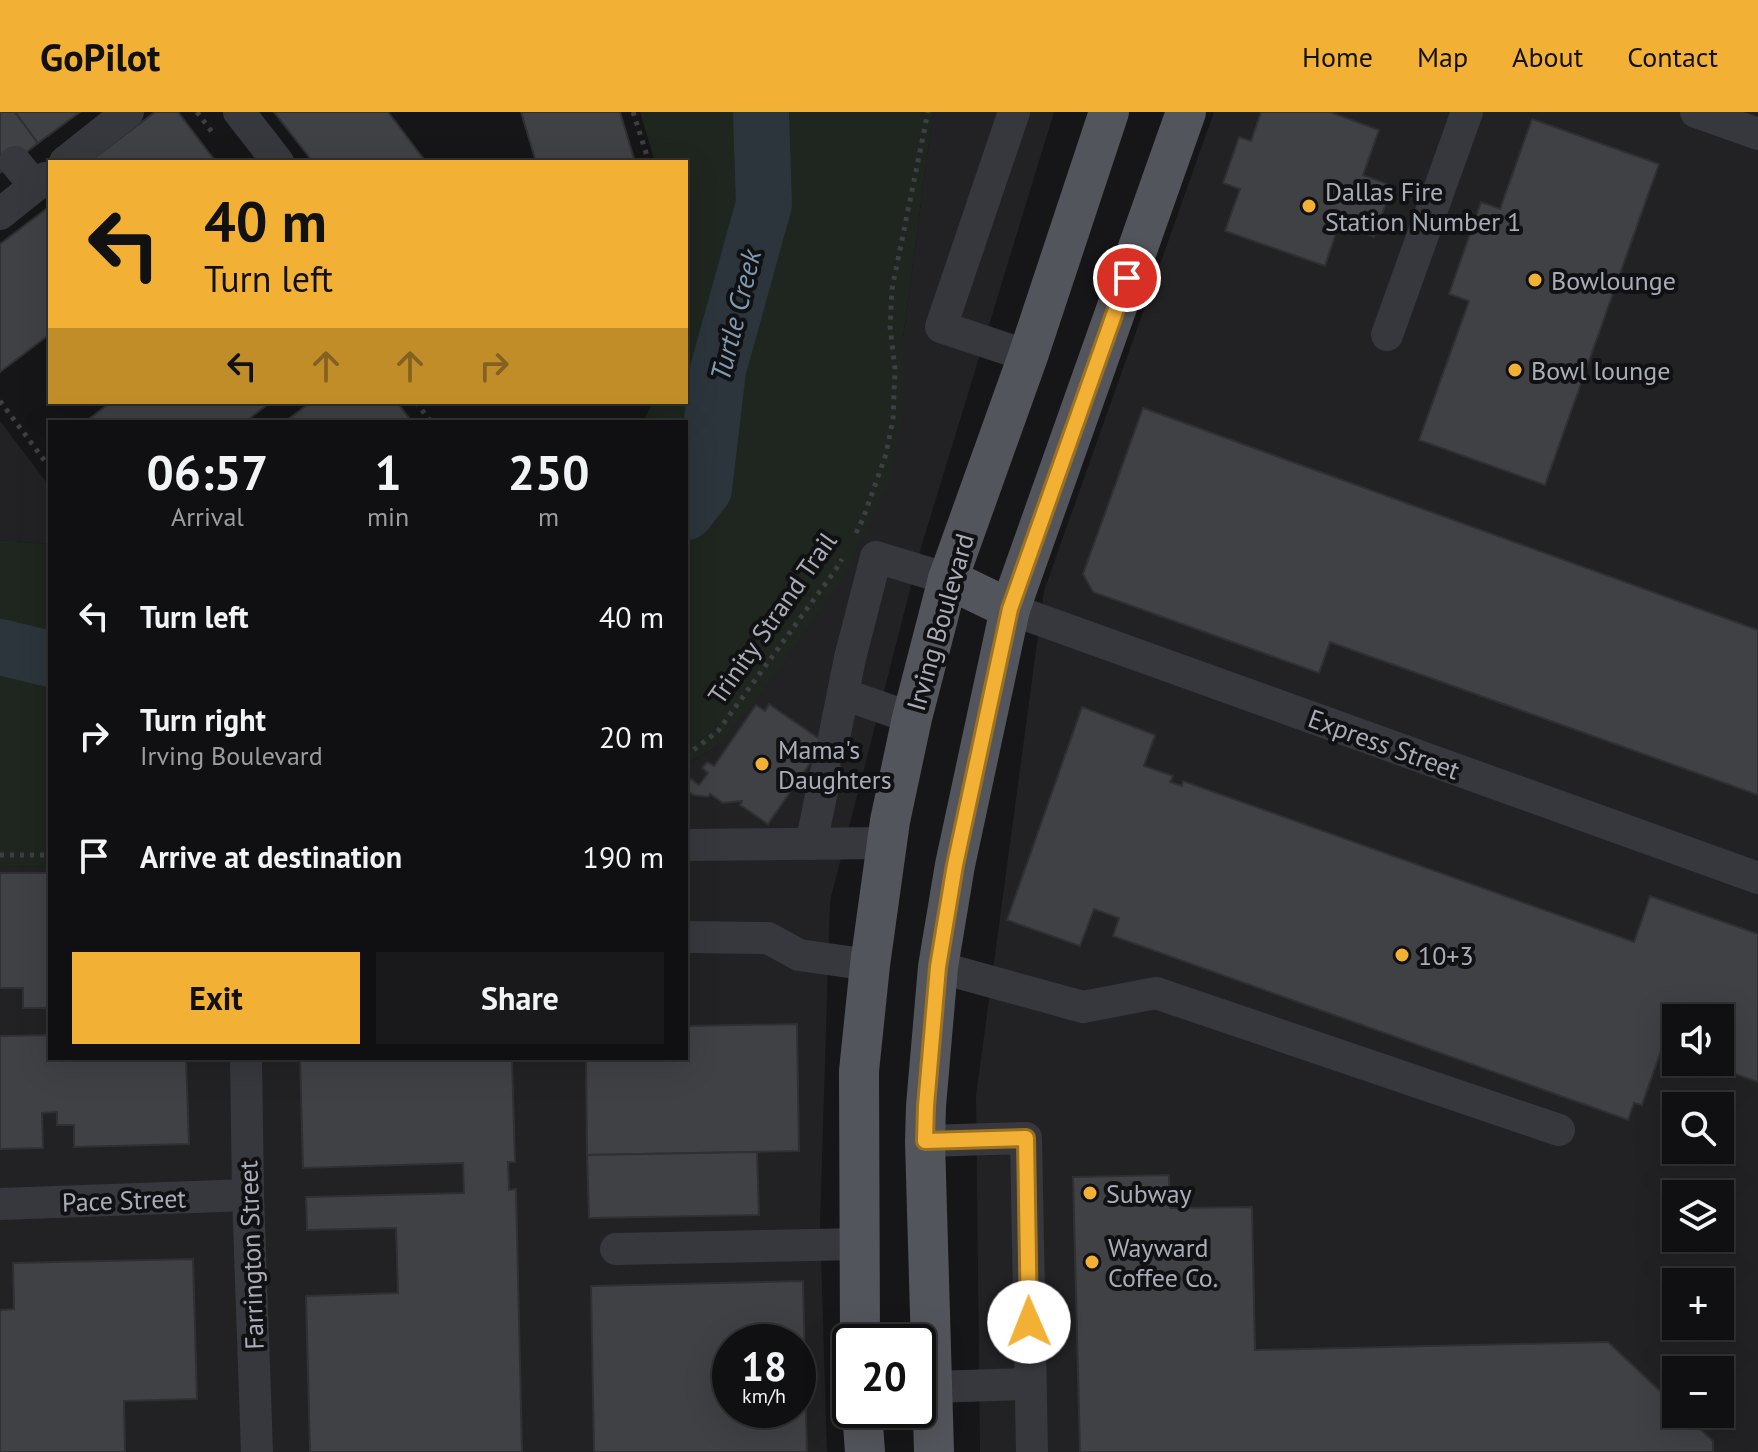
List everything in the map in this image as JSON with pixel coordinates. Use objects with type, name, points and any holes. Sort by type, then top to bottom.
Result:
[{"type":"main road","name":"Irving Boulevard","points":[[860,1324],[859,1071],[886,843],[912,718],[948,579],[1028,356],[1109,112]]},
{"type":"main road","points":[[925,1324],[926,1106],[938,967],[955,865],[1010,609],[1186,112]]},
{"type":"main road","points":[[948,579],[1010,609]]},
{"type":"main road","points":[[870,965],[938,967]]},
{"type":"main road","points":[[863,1428],[865,1452]]},
{"type":"main road","points":[[931,1428],[934,1452]]},
{"type":"street","points":[[58,160],[128,112]]},
{"type":"street","points":[[239,112],[276,160]]},
{"type":"street","points":[[1014,112],[941,327],[1028,356]]},
{"type":"street","points":[[1387,335],[1467,112]]},
{"type":"street","points":[[1700,113],[1758,134]]},
{"type":"street","points":[[0,214],[40,172]]},
{"type":"street","points":[[811,844],[850,658],[876,557],[948,579]]},
{"type":"street","name":"Express Street","points":[[1010,609],[1758,878]]},
{"type":"street","points":[[843,694],[912,718]]},
{"type":"street","points":[[688,845],[886,843]]},
{"type":"street","points":[[688,937],[768,938],[799,955],[870,965]]},
{"type":"street","points":[[938,967],[1083,1007],[1156,993],[1559,1130]]},
{"type":"street","name":"Farrington Street","points":[[246,1060],[257,1452]]},
{"type":"street","points":[[925,1141],[1026,1138],[1032,1452]]},
{"type":"street","name":"Pace Street","points":[[0,1204],[248,1195]]},
{"type":"street","points":[[616,1249],[859,1244]]},
{"type":"street","points":[[936,1388],[1030,1384]]},
{"type":"path","points":[[633,112],[648,160]]},
{"type":"path","name":"Trinity Strand Trail","points":[[850,544],[863,519],[886,454],[893,419],[892,289],[928,112]]},
{"type":"path","points":[[0,401],[48,465]]},
{"type":"path","name":"Trinity Strand Trail","points":[[688,755],[718,731],[736,708],[843,556]]},
{"type":"path","points":[[0,855],[48,855]]},
{"type":"shaded area","points":[[640,112],[933,112],[903,338],[903,415],[887,489],[845,575],[765,689],[716,747],[688,764],[688,420],[644,420],[652,404],[688,404],[688,160],[654,160]]},
{"type":"shaded area","points":[[933,112],[1054,112],[920,551],[830,901],[820,1223],[827,1452],[0,1452],[0,866],[48,867],[48,1060],[688,1060],[688,764],[716,747],[903,415],[903,338]]},
{"type":"shaded area","points":[[1214,112],[1758,112],[1758,1452],[980,1452],[976,1096],[1044,591]]},
{"type":"shaded area","points":[[0,421],[48,484],[48,544],[0,540]]},
{"type":"shaded area","points":[[0,540],[48,544],[48,867],[0,866]]},
{"type":"building","points":[[0,112],[15,112],[38,143],[0,173]]},
{"type":"building","points":[[15,112],[80,112],[38,143]]},
{"type":"building","points":[[155,112],[178,112],[214,160],[92,160]]},
{"type":"building","points":[[274,112],[388,112],[424,160],[311,160]]},
{"type":"building","points":[[521,112],[620,112],[634,160],[535,160]]},
{"type":"building","name":"Dallas Fire Station Number 1","points":[[1261,112],[1330,112],[1379,130],[1363,175],[1392,186],[1374,237],[1339,224],[1325,266],[1225,231],[1240,189],[1223,183],[1239,137],[1251,141]]},
{"type":"building","name":"Bowl lounge","points":[[1532,119],[1659,164],[1545,485],[1419,440],[1469,301],[1449,294],[1481,202],[1500,209]]},
{"type":"building","points":[[48,208],[48,336],[0,372],[0,244]]},
{"type":"building","points":[[108,404],[268,404],[248,420],[88,420]]},
{"type":"building","points":[[308,404],[398,404],[410,420],[292,420],[290,418]]},
{"type":"building","points":[[1143,408],[1758,630],[1758,795],[1330,642],[1319,673],[1093,592],[1083,574]]},
{"type":"building","name":"Mama's Daughters","points":[[769,704],[841,754],[837,779],[811,762],[768,824],[740,805],[742,801],[723,803],[710,794],[708,797],[688,791],[691,779],[699,785],[708,773],[702,768],[707,762],[714,766],[756,705],[765,711]]},
{"type":"building","points":[[1082,707],[1155,735],[1144,766],[1173,776],[1170,782],[1182,786],[1183,781],[1634,942],[1650,896],[1758,934],[1758,1082],[1734,1073],[1734,1004],[1662,1004],[1662,1048],[1642,1105],[1634,1103],[1628,1120],[1113,936],[1119,918],[1094,909],[1080,946],[1007,920]]},
{"type":"building","points":[[0,873],[48,873],[48,1008],[23,1008],[23,988],[0,988]]},
{"type":"building","points":[[797,1024],[799,1151],[587,1155],[586,1060],[688,1060],[688,1026]]},
{"type":"building","points":[[48,1035],[48,1060],[186,1060],[189,1144],[74,1147],[74,1125],[57,1125],[57,1112],[42,1113],[43,1148],[0,1149],[0,1036]]},
{"type":"building","points":[[300,1060],[512,1060],[515,1162],[508,1162],[509,1190],[516,1189],[522,1452],[310,1452],[306,1296],[398,1293],[396,1228],[307,1230],[306,1197],[464,1193],[463,1163],[303,1168]]},
{"type":"building","points":[[757,1152],[759,1215],[589,1218],[587,1155]]},
{"type":"building","points":[[1169,1175],[1170,1208],[1252,1207],[1255,1350],[1608,1342],[1662,1393],[1662,1428],[1699,1428],[1713,1441],[1713,1452],[1080,1452],[1073,1177]]},
{"type":"building","points":[[193,1259],[197,1399],[124,1401],[125,1452],[0,1452],[0,1310],[14,1309],[13,1263]]},
{"type":"building","points":[[803,1281],[804,1324],[712,1324],[712,1428],[806,1428],[807,1452],[594,1452],[591,1286]]},
{"type":"waterway","name":"Turtle Creek","points":[[688,509],[704,489],[718,370],[764,204],[761,112]]},
{"type":"waterway","name":"Turtle Creek","points":[[0,647],[48,659]]},
{"type":"place","name":"Dallas Fire Station Number 1","points":[[1309,206]]},
{"type":"place","name":"Bowlounge","points":[[1535,280]]},
{"type":"place","name":"Bowl lounge","points":[[1515,370]]},
{"type":"place","name":"Mama's Daughters","points":[[762,764]]},
{"type":"place","name":"10+3","points":[[1402,955]]},
{"type":"place","name":"Subway","points":[[1090,1193]]},
{"type":"place","name":"Wayward Coffee Co.","points":[[1092,1262]]},
{"type":"route","points":[[1029,1322],[1026,1138],[925,1141],[938,967],[955,865],[1010,609],[1127,278]]}]
